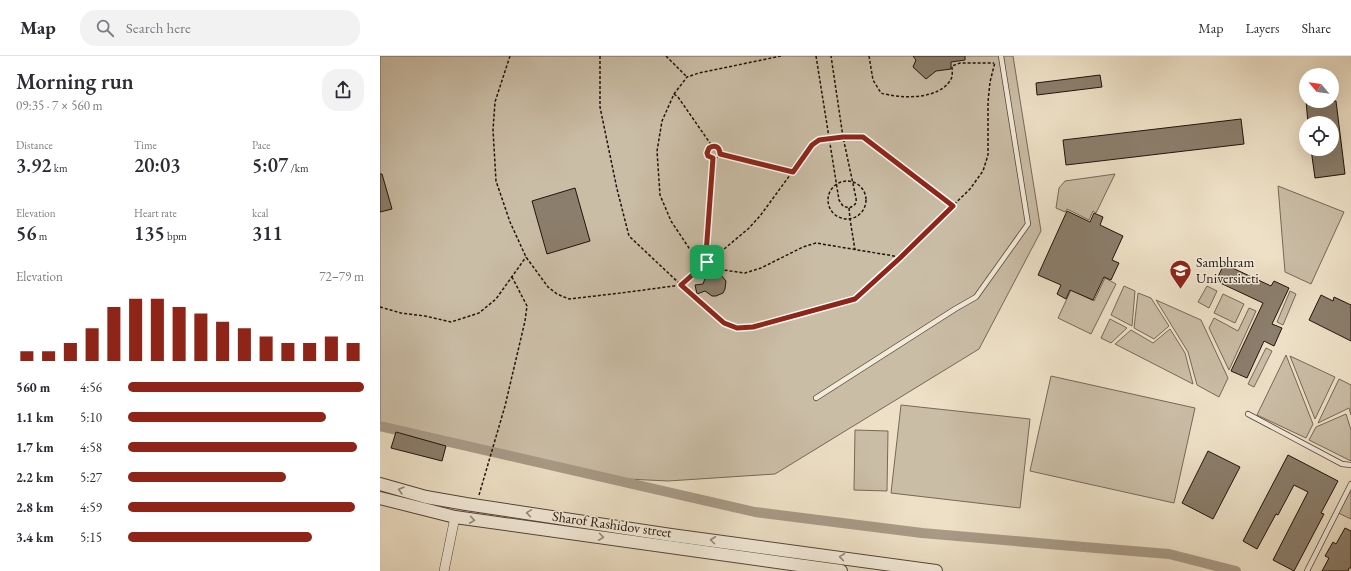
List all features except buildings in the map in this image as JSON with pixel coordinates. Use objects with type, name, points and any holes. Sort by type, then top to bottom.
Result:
[{"type":"street","points":[[380,484],[426,497],[477,505],[671,535],[936,571]]},
{"type":"street","name":"Sharof Rashidov street","points":[[380,498],[455,517],[841,571]]},
{"type":"street","points":[[444,571],[458,502]]},
{"type":"lane","points":[[816,398],[955,309],[976,298],[1028,224],[1001,56]]},
{"type":"lane","points":[[1248,414],[1342,464],[1351,466]]},
{"type":"lane","points":[[1308,571],[1351,484]]},
{"type":"path","points":[[510,56],[495,102],[492,130],[496,181],[510,222],[526,257],[548,287],[569,299],[681,285],[748,229],[760,216],[812,145],[819,140],[828,138],[863,137],[953,206]]},
{"type":"path","points":[[600,56],[600,107],[617,189],[629,236],[724,323],[737,328],[753,327],[855,299],[900,258],[970,189],[983,171],[988,155],[988,102],[990,82],[996,56]]},
{"type":"path","points":[[666,56],[687,78]]},
{"type":"path","points":[[781,56],[699,73],[687,78],[674,94],[662,121],[659,139],[658,177],[660,194],[671,221],[689,248],[707,262],[723,270],[745,274],[761,268],[803,247],[816,243],[900,258]]},
{"type":"path","points":[[816,56],[828,138],[840,203],[849,208],[854,206],[856,201],[843,137],[831,56]]},
{"type":"path","points":[[869,56],[873,80],[881,93],[910,96],[933,94],[944,88],[952,78],[952,66],[960,64],[994,63]]},
{"type":"path","points":[[674,94],[678,97],[712,146],[719,149],[720,154]]},
{"type":"path","points":[[712,146],[709,148],[707,153],[708,156],[713,158],[718,157],[720,154]]},
{"type":"path","points":[[720,154],[793,172]]},
{"type":"path","points":[[707,262],[706,254],[713,158]]},
{"type":"path","points":[[845,181],[852,181],[862,188],[867,199],[866,206],[859,216],[850,219],[841,219],[835,216],[831,211],[828,205],[828,198],[830,191],[837,184],[845,181]]},
{"type":"path","points":[[849,208],[855,250]]},
{"type":"path","points":[[380,307],[400,313],[425,316],[451,322],[479,313],[496,299],[526,257]]},
{"type":"path","points":[[477,505],[505,406],[525,321],[527,306],[512,276]]},
{"type":"shaded area","points":[[380,56],[1013,56],[1041,231],[979,349],[775,474],[668,481],[627,479],[380,424]]},
{"type":"shaded area","points":[[1115,174],[1096,213],[1093,211],[1089,220],[1067,209],[1065,212],[1056,208],[1059,188],[1065,181]]},
{"type":"shaded area","points":[[1278,186],[1344,212],[1311,284],[1285,272]]},
{"type":"shaded area","points":[[1105,278],[1116,284],[1091,334],[1058,318],[1071,290],[1094,301]]},
{"type":"shaded area","points":[[1124,286],[1135,291],[1132,326],[1111,315]]},
{"type":"shaded area","points":[[1207,286],[1217,291],[1209,308],[1198,302]]},
{"type":"shaded area","points":[[1290,291],[1296,294],[1283,325],[1277,322]]},
{"type":"shaded area","points":[[1138,293],[1151,298],[1169,326],[1154,339],[1134,328]]},
{"type":"shaded area","points":[[1223,294],[1244,304],[1235,323],[1214,313]]},
{"type":"shaded area","points":[[1156,300],[1201,320],[1228,378],[1219,397],[1197,385],[1188,352]]},
{"type":"shaded area","points":[[1249,308],[1256,311],[1229,370],[1209,328],[1214,318],[1238,331]]},
{"type":"shaded area","points":[[1110,319],[1127,328],[1111,343],[1101,338]]},
{"type":"shaded area","points":[[1170,329],[1185,353],[1193,384],[1115,344],[1131,330],[1153,343]]},
{"type":"shaded area","points":[[1266,348],[1272,351],[1254,387],[1248,384]]},
{"type":"shaded area","points":[[1286,355],[1313,424],[1306,438],[1257,415]]},
{"type":"shaded area","points":[[1290,356],[1335,377],[1315,419]]},
{"type":"shaded area","points":[[1051,376],[1195,408],[1174,503],[1030,471]]},
{"type":"shaded area","points":[[1339,379],[1351,385],[1351,415],[1349,408],[1318,423]]},
{"type":"shaded area","points":[[901,405],[1030,419],[1020,508],[891,493]]},
{"type":"shaded area","points":[[1346,414],[1351,430],[1351,461],[1309,440],[1316,427]]},
{"type":"shaded area","points":[[855,430],[888,431],[887,491],[854,490]]},
{"type":"shaded area","points":[[1351,481],[1351,519],[1336,512]]},
{"type":"waterway","points":[[380,426],[755,512],[922,533],[1169,554],[1236,571]]},
{"type":"place","name":"Sambhram Universiteti","points":[[1180,290]]},
{"type":"route","points":[[863,137],[953,206],[900,258],[855,299],[753,327],[737,328],[724,323],[681,285],[707,262],[706,254],[713,158],[710,158],[707,153],[709,148],[712,146],[719,149],[720,154],[793,172],[812,145],[819,140],[828,138],[863,137]]}]
